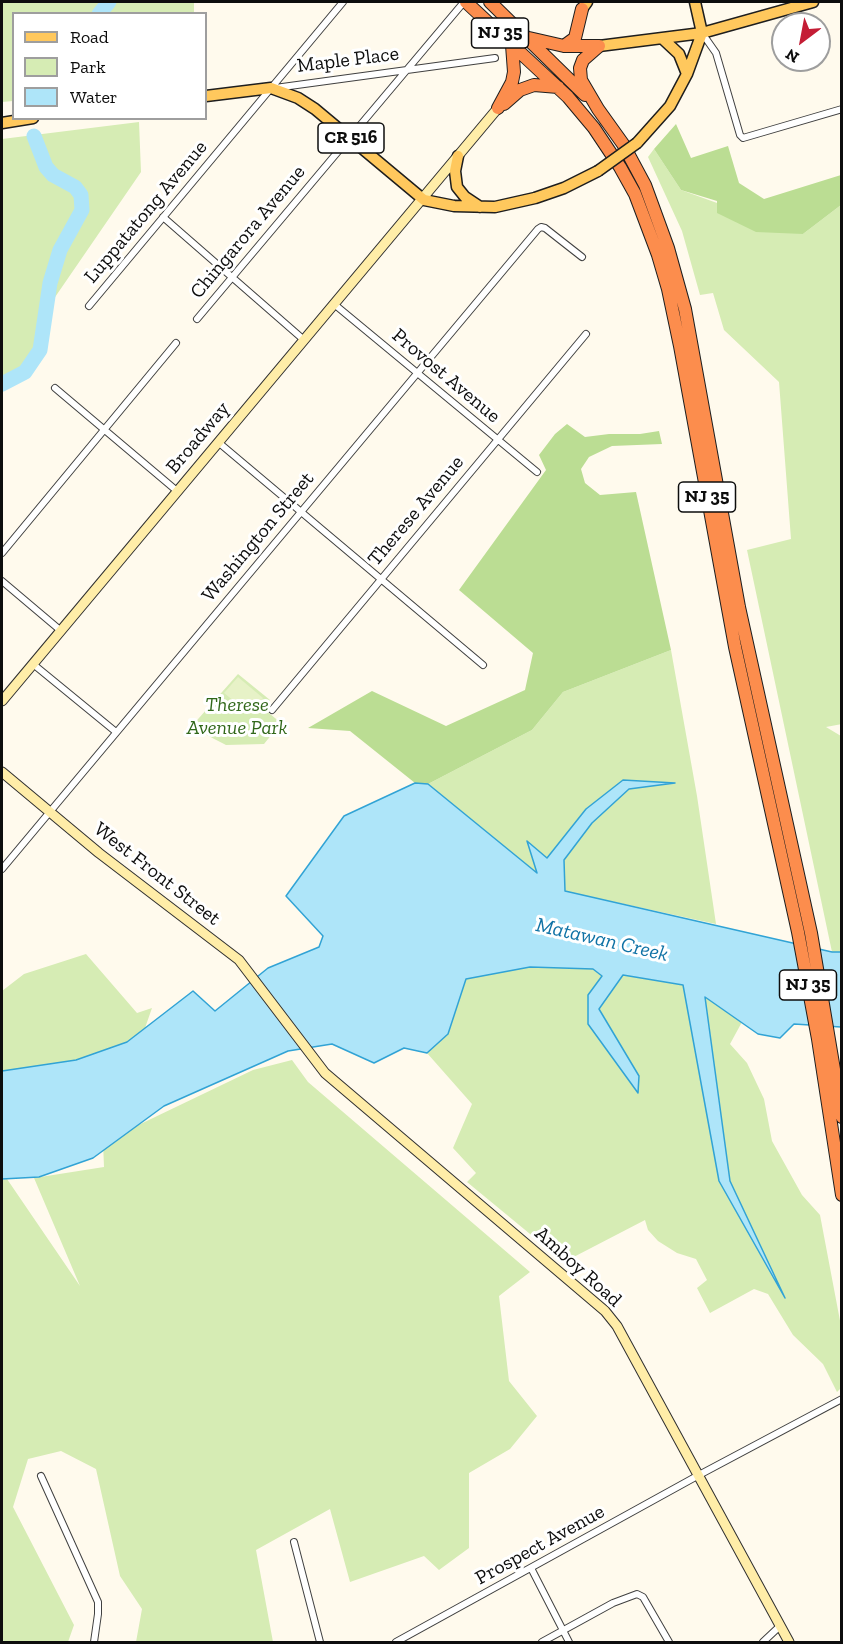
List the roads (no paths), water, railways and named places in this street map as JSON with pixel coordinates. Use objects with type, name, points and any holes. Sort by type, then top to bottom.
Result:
[{"type":"highway","name":"NJ 35","points":[[465,2],[558,87],[594,128],[620,167],[646,220],[666,281],[735,647],[805,933]]},
{"type":"highway","name":"NJ 35","points":[[490,2],[598,109],[623,144],[654,206],[676,276],[693,349],[742,619],[824,1039],[842,1117]]},
{"type":"highway","points":[[564,46],[575,38],[585,5]]},
{"type":"highway","points":[[527,37],[564,46],[599,46]]},
{"type":"highway","points":[[498,108],[512,82],[514,72],[512,45]]},
{"type":"highway","points":[[598,109],[584,87],[580,75],[583,60],[599,46]]},
{"type":"highway","points":[[498,108],[519,90],[527,87],[534,85],[558,87]]},
{"type":"highway","name":"NJ 35","points":[[824,1039],[842,1195]]},
{"type":"main road","points":[[695,2],[702,33]]},
{"type":"main road","points":[[599,46],[702,33],[813,2]]},
{"type":"main road","name":"CR 516","points":[[271,88],[298,98],[350,137],[424,200],[480,208],[510,204],[564,188],[598,171],[637,143],[670,106],[687,74],[702,33]]},
{"type":"main road","points":[[663,39],[679,54],[687,74]]},
{"type":"main road","name":"Maple Place","points":[[207,96],[271,88]]},
{"type":"main road","name":"Broadway","points":[[2,701],[334,303],[424,200],[498,108]]},
{"type":"main road","points":[[2,123],[21,120]]},
{"type":"main road","points":[[458,156],[455,171],[457,187],[465,197],[480,208]]},
{"type":"main road","name":"West Front Street","points":[[2,772],[99,853],[240,960],[280,1013]]},
{"type":"main road","name":"Amboy Road","points":[[280,1013],[325,1072],[605,1311],[617,1326],[789,1642]]},
{"type":"street","name":"Luppatatong Avenue","points":[[89,306],[343,2]]},
{"type":"street","name":"Chingarora Avenue","points":[[197,319],[465,2]]},
{"type":"street","points":[[702,33],[716,53],[740,135],[743,138],[842,110]]},
{"type":"street","name":"Maple Place","points":[[271,88],[495,58]]},
{"type":"street","points":[[163,218],[304,340]]},
{"type":"street","name":"Washington Street","points":[[2,869],[541,227],[551,232],[582,257]]},
{"type":"street","name":"Provost Avenue","points":[[334,303],[537,472]]},
{"type":"street","name":"Therese Avenue","points":[[272,710],[586,334]]},
{"type":"street","points":[[2,554],[176,343]]},
{"type":"street","points":[[55,388],[177,491]]},
{"type":"street","points":[[218,442],[483,665]]},
{"type":"street","points":[[2,581],[60,630]]},
{"type":"street","points":[[33,664],[116,732]]},
{"type":"street","name":"Prospect Avenue","points":[[396,1642],[842,1399]]},
{"type":"street","points":[[41,1476],[98,1602],[94,1642]]},
{"type":"street","points":[[294,1542],[320,1642]]},
{"type":"street","points":[[531,1568],[569,1642]]},
{"type":"street","points":[[542,1642],[623,1598],[637,1594],[641,1596],[669,1642]]},
{"type":"street","points":[[763,1642],[780,1626]]},
{"type":"water","name":"Matawan Creek","points":[[623,780],[675,783],[629,789],[592,823],[564,860],[565,891],[832,952],[841,952],[841,1027],[794,1024],[780,1038],[758,1034],[705,997],[730,1181],[785,1298],[719,1181],[683,985],[623,975],[599,1009],[639,1076],[638,1093],[588,1024],[588,995],[602,976],[593,969],[530,967],[466,979],[448,1034],[427,1053],[404,1048],[374,1063],[332,1044],[288,1051],[164,1106],[93,1158],[39,1177],[2,1179],[2,1071],[76,1060],[127,1042],[193,991],[215,1011],[268,968],[319,947],[323,936],[286,896],[344,816],[415,783],[428,784],[537,873],[527,841],[547,858],[586,809]]},
{"type":"waterway","points":[[101,12],[109,2]]},
{"type":"waterway","points":[[2,384],[25,372],[40,350],[50,283],[60,250],[82,210],[81,195],[75,187],[53,175],[46,167],[34,136]]},
{"type":"park label","name":"Therese Avenue Park","points":[[237,716]]}]
